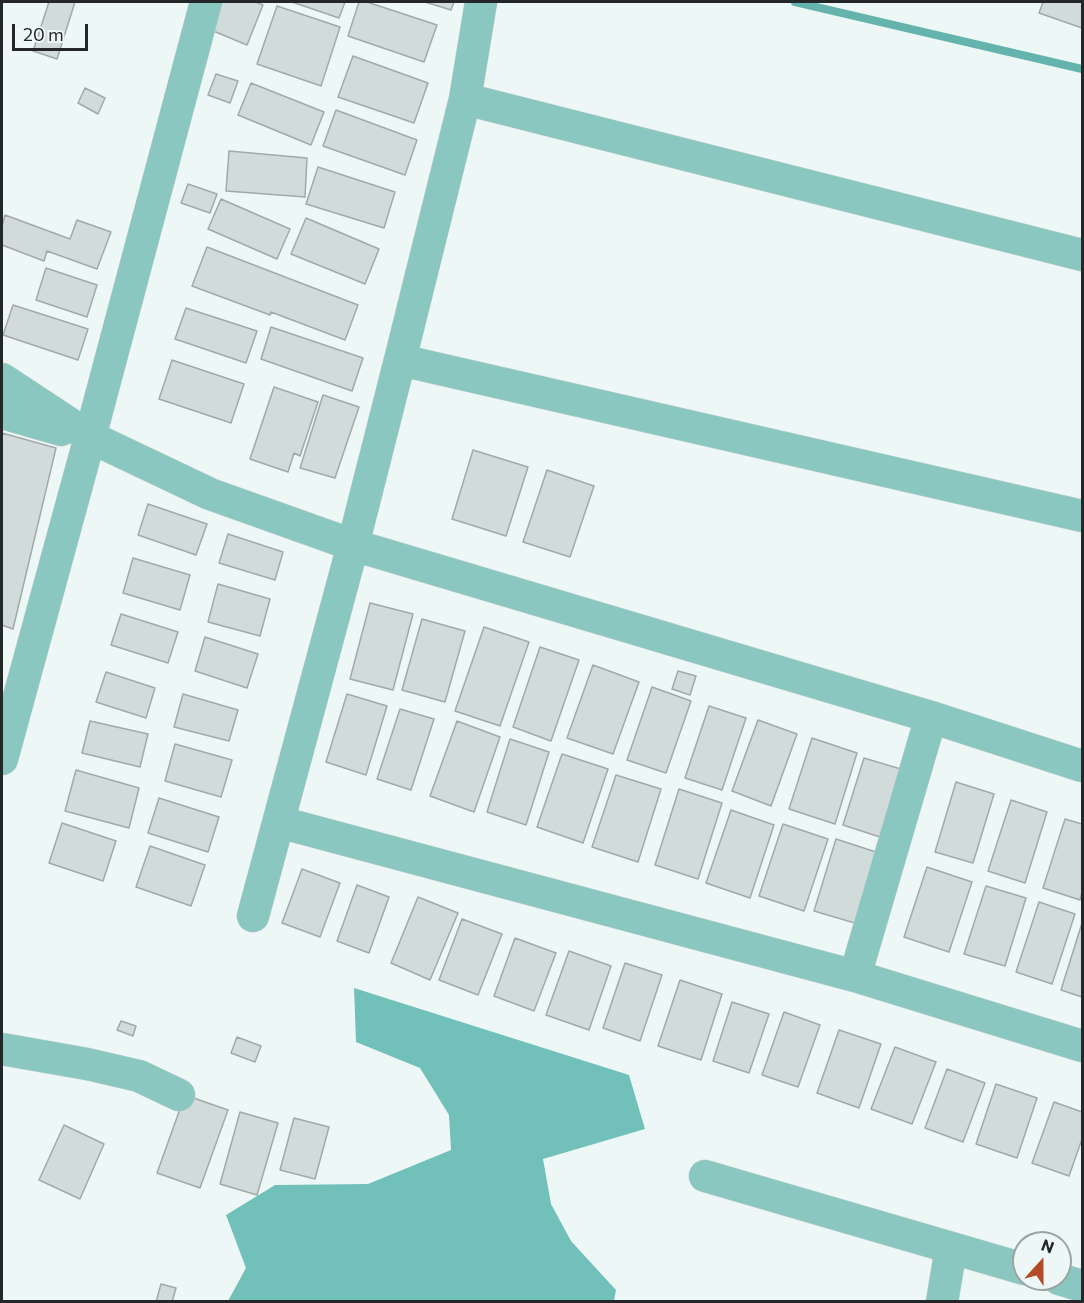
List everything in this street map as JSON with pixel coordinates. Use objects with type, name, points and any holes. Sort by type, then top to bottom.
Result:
[{"type":"street","points":[[2,759],[206,2]]},
{"type":"street","points":[[254,916],[353,545],[465,99],[481,2]]},
{"type":"street","points":[[465,99],[1083,255]]},
{"type":"street","points":[[400,360],[1082,512]]},
{"type":"street","points":[[2,379],[90,437],[210,494],[353,545],[932,717],[1083,766]]},
{"type":"street","points":[[2,413],[90,437]]},
{"type":"street","points":[[855,976],[932,717]]},
{"type":"street","points":[[279,822],[855,976],[1083,1046]]},
{"type":"street","points":[[2,1049],[139,1076],[179,1095]]},
{"type":"street","points":[[705,1176],[1012,1266]]},
{"type":"street","points":[[942,1302],[951,1248]]},
{"type":"shaded area","points":[[354,988],[629,1075],[645,1129],[543,1159],[551,1204],[571,1241],[616,1290],[614,1301],[228,1301],[246,1268],[226,1215],[275,1185],[368,1184],[451,1150],[449,1115],[420,1068],[356,1042]]},
{"type":"building","points":[[49,2],[75,2],[57,59],[33,51]]},
{"type":"building","points":[[222,2],[256,2],[263,5],[247,45],[211,30]]},
{"type":"building","points":[[292,2],[345,2],[339,18]]},
{"type":"building","points":[[359,2],[367,2],[437,25],[424,62],[348,36]]},
{"type":"building","points":[[425,2],[454,2],[451,10]]},
{"type":"building","points":[[1043,2],[1082,2],[1082,28],[1039,13]]},
{"type":"building","points":[[277,6],[340,27],[321,86],[257,64]]},
{"type":"building","points":[[353,56],[428,83],[414,123],[338,97]]},
{"type":"building","points":[[216,74],[238,81],[230,103],[208,95]]},
{"type":"building","points":[[251,83],[324,112],[311,145],[238,115]]},
{"type":"building","points":[[85,88],[105,98],[98,114],[78,103]]},
{"type":"building","points":[[336,110],[417,140],[405,175],[323,146]]},
{"type":"building","points":[[229,151],[307,158],[305,197],[226,191]]},
{"type":"building","points":[[318,167],[395,192],[384,228],[306,204]]},
{"type":"building","points":[[188,184],[217,194],[210,213],[181,203]]},
{"type":"building","points":[[221,199],[290,229],[277,259],[208,229]]},
{"type":"building","points":[[5,215],[70,239],[77,220],[111,232],[97,269],[47,251],[44,261],[2,245],[2,226]]},
{"type":"building","points":[[306,218],[379,249],[365,284],[291,254]]},
{"type":"building","points":[[207,247],[358,305],[345,340],[192,286]]},
{"type":"building","points":[[46,268],[97,285],[87,317],[36,300]]},
{"type":"building","points":[[13,305],[88,329],[78,360],[3,335]]},
{"type":"building","points":[[186,308],[257,331],[246,363],[175,339]]},
{"type":"building","points":[[271,327],[363,358],[352,391],[261,359]]},
{"type":"building","points":[[172,360],[244,384],[231,423],[159,399]]},
{"type":"building","points":[[274,387],[318,402],[300,456],[294,453],[288,472],[250,459]]},
{"type":"building","points":[[323,395],[359,407],[335,478],[300,468]]},
{"type":"building","points":[[2,433],[56,448],[13,629],[2,625]]},
{"type":"building","points":[[473,450],[528,467],[506,536],[452,519]]},
{"type":"building","points":[[547,470],[594,486],[570,557],[523,542]]},
{"type":"building","points":[[148,504],[207,524],[196,555],[138,535]]},
{"type":"building","points":[[228,534],[283,552],[275,580],[219,563]]},
{"type":"building","points":[[133,558],[190,575],[180,610],[123,593]]},
{"type":"building","points":[[218,584],[270,599],[260,636],[208,622]]},
{"type":"building","points":[[370,603],[413,614],[393,690],[350,679]]},
{"type":"building","points":[[121,614],[178,632],[168,663],[111,645]]},
{"type":"building","points":[[422,619],[465,631],[445,702],[402,690]]},
{"type":"building","points":[[484,627],[529,642],[500,726],[455,711]]},
{"type":"building","points":[[205,637],[258,654],[247,688],[195,671]]},
{"type":"building","points":[[540,647],[579,660],[551,741],[513,727]]},
{"type":"building","points":[[593,665],[639,682],[613,754],[567,738]]},
{"type":"building","points":[[678,671],[696,676],[690,695],[672,689]]},
{"type":"building","points":[[106,672],[155,688],[146,718],[96,702]]},
{"type":"building","points":[[652,687],[691,701],[666,773],[627,760]]},
{"type":"building","points":[[183,694],[238,710],[229,741],[174,727]]},
{"type":"building","points":[[347,694],[387,706],[366,775],[326,762]]},
{"type":"building","points":[[709,706],[746,718],[722,790],[685,778]]},
{"type":"building","points":[[400,709],[434,719],[411,790],[377,779]]},
{"type":"building","points":[[758,720],[797,734],[771,806],[732,791]]},
{"type":"building","points":[[90,721],[148,734],[140,767],[82,753]]},
{"type":"building","points":[[457,721],[500,737],[474,812],[430,796]]},
{"type":"building","points":[[812,738],[857,753],[835,824],[789,809]]},
{"type":"building","points":[[510,739],[549,752],[526,825],[487,812]]},
{"type":"building","points":[[175,744],[232,760],[221,797],[165,781]]},
{"type":"building","points":[[562,754],[608,769],[583,843],[537,827]]},
{"type":"building","points":[[864,758],[904,770],[883,838],[843,825]]},
{"type":"building","points":[[76,770],[139,788],[129,828],[65,811]]},
{"type":"building","points":[[616,775],[661,789],[638,862],[592,847]]},
{"type":"building","points":[[956,782],[994,794],[973,863],[935,852]]},
{"type":"building","points":[[679,789],[722,803],[698,879],[655,865]]},
{"type":"building","points":[[159,798],[219,817],[208,852],[148,833]]},
{"type":"building","points":[[1011,800],[1047,812],[1025,883],[988,871]]},
{"type":"building","points":[[731,810],[774,825],[750,898],[706,883]]},
{"type":"building","points":[[1065,819],[1082,824],[1080,900],[1043,888]]},
{"type":"building","points":[[62,823],[116,841],[103,881],[49,863]]},
{"type":"building","points":[[783,824],[828,839],[804,911],[759,896]]},
{"type":"building","points":[[836,839],[879,853],[858,924],[814,911]]},
{"type":"building","points":[[150,846],[205,865],[191,906],[136,887]]},
{"type":"building","points":[[927,867],[972,882],[949,952],[904,937]]},
{"type":"building","points":[[302,869],[340,883],[320,937],[282,923]]},
{"type":"building","points":[[357,885],[389,897],[369,953],[337,941]]},
{"type":"building","points":[[986,886],[1026,898],[1005,966],[964,954]]},
{"type":"building","points":[[418,897],[458,913],[430,980],[391,963]]},
{"type":"building","points":[[1039,902],[1075,914],[1052,984],[1016,972]]},
{"type":"building","points":[[462,919],[502,934],[478,995],[439,980]]},
{"type":"building","points":[[1082,923],[1082,997],[1061,990]]},
{"type":"building","points":[[515,938],[556,953],[534,1011],[494,996]]},
{"type":"building","points":[[569,951],[611,966],[589,1030],[546,1015]]},
{"type":"building","points":[[625,963],[662,975],[640,1041],[603,1028]]},
{"type":"building","points":[[680,980],[722,994],[701,1060],[658,1046]]},
{"type":"building","points":[[732,1002],[769,1014],[749,1073],[713,1061]]},
{"type":"building","points":[[784,1012],[820,1025],[798,1087],[762,1075]]},
{"type":"building","points":[[121,1021],[136,1026],[133,1036],[117,1030]]},
{"type":"building","points":[[839,1030],[881,1044],[859,1108],[817,1093]]},
{"type":"building","points":[[237,1037],[261,1046],[255,1062],[231,1053]]},
{"type":"building","points":[[895,1047],[936,1062],[912,1124],[871,1109]]},
{"type":"building","points":[[947,1069],[985,1083],[963,1142],[925,1128]]},
{"type":"building","points":[[996,1084],[1037,1098],[1017,1158],[976,1144]]},
{"type":"building","points":[[185,1095],[228,1110],[200,1188],[157,1173]]},
{"type":"building","points":[[1054,1102],[1082,1112],[1082,1139],[1069,1176],[1032,1163]]},
{"type":"building","points":[[240,1112],[278,1123],[257,1195],[220,1184]]},
{"type":"building","points":[[294,1118],[329,1127],[315,1179],[280,1170]]},
{"type":"building","points":[[64,1125],[104,1144],[80,1199],[39,1180]]},
{"type":"building","points":[[161,1284],[176,1288],[172,1302],[156,1302]]},
{"type":"waterway","points":[[795,2],[1082,69]]}]
